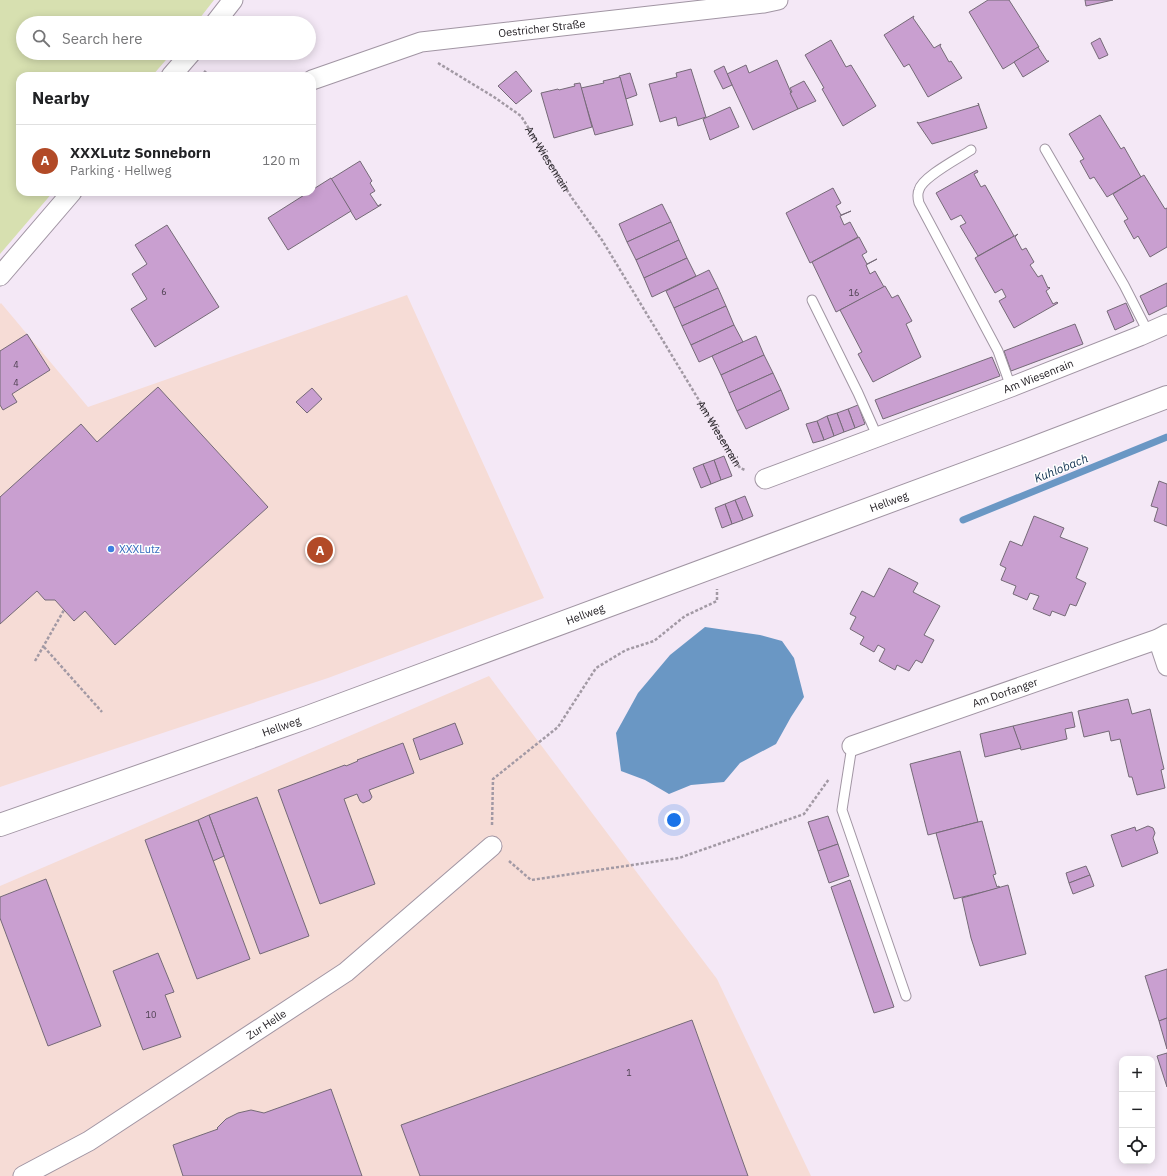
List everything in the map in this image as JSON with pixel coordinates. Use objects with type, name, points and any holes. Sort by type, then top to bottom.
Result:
[{"type":"street","points":[[220,16],[233,0]]},
{"type":"street","name":"Oestricher Straße","points":[[316,79],[421,42],[764,4],[778,0]]},
{"type":"street","points":[[174,72],[185,60]]},
{"type":"street","points":[[0,276],[69,196]]},
{"type":"street","name":"Am Wiesenrain","points":[[765,479],[1011,387],[1167,324]]},
{"type":"street","name":"Hellweg","points":[[0,825],[308,717],[1028,450],[1167,396]]},
{"type":"street","name":"Am Dorfanger","points":[[852,746],[1162,637],[1167,666]]},
{"type":"street","name":"Zur Helle","points":[[23,1176],[89,1142],[346,972],[492,846]]},
{"type":"lane","points":[[1045,149],[1124,285],[1148,332]]},
{"type":"lane","points":[[971,150],[926,179],[918,190],[918,198],[919,203],[998,351],[1011,387]]},
{"type":"lane","points":[[812,300],[858,393],[878,438]]},
{"type":"lane","points":[[852,746],[842,810],[906,996]]},
{"type":"path","name":"Am Wiesenrain","points":[[421,42],[438,64],[481,89],[521,116],[572,198],[602,240],[740,468],[765,479]]},
{"type":"path","points":[[716,565],[717,601],[685,616],[654,641],[626,650],[596,668],[558,727],[493,779],[492,846],[531,880],[679,858],[804,814],[830,777]]},
{"type":"path","points":[[36,661],[64,610]]},
{"type":"path","points":[[44,647],[102,712]]},
{"type":"shaded area","points":[[407,295],[544,598],[328,678],[0,787],[0,304],[1,303],[88,407]]},
{"type":"shaded area","points":[[489,676],[717,979],[811,1176],[0,1176],[0,886]]},
{"type":"green space","points":[[0,0],[214,0],[201,16],[16,16],[16,60],[166,60],[155,72],[16,72],[16,196],[50,196],[0,254]]},
{"type":"water","points":[[705,627],[760,635],[782,641],[794,658],[804,697],[776,744],[740,763],[724,782],[691,785],[669,794],[645,780],[621,771],[616,733],[638,693],[670,655]]},
{"type":"building","points":[[988,0],[1009,0],[1039,47],[1003,69],[969,12]]},
{"type":"building","points":[[1085,0],[1113,0],[1086,6]]},
{"type":"building","points":[[914,16],[913,18],[934,48],[941,44],[940,46],[949,62],[951,61],[962,78],[928,97],[909,64],[904,67],[884,35]]},
{"type":"building","points":[[1100,38],[1108,55],[1099,59],[1091,43]]},
{"type":"building","points":[[831,40],[846,67],[851,65],[876,106],[843,126],[805,55]]},
{"type":"building","points":[[1038,47],[1047,61],[1049,61],[1023,77],[1014,62]]},
{"type":"building","points":[[777,60],[798,109],[753,130],[727,74],[746,65],[749,73]]},
{"type":"building","points":[[724,66],[732,85],[723,89],[714,71]]},
{"type":"building","points":[[691,69],[706,117],[678,126],[676,117],[660,122],[649,84],[677,77],[676,73]]},
{"type":"building","points":[[516,71],[532,91],[516,104],[498,86]]},
{"type":"building","points":[[630,73],[637,95],[626,99],[619,76]]},
{"type":"building","points":[[620,77],[633,125],[595,135],[581,88],[604,83],[603,81]]},
{"type":"building","points":[[804,81],[816,101],[798,109],[790,93],[792,92],[790,88]]},
{"type":"building","points":[[580,83],[592,127],[554,138],[541,93],[575,86],[574,84]]},
{"type":"building","points":[[979,105],[987,128],[932,144],[917,122],[919,123]]},
{"type":"building","points":[[730,107],[739,127],[710,140],[703,119]]},
{"type":"building","points":[[1100,115],[1121,149],[1124,147],[1141,177],[1107,197],[1094,177],[1090,179],[1080,161],[1084,159],[1069,134]]},
{"type":"building","points":[[360,161],[372,181],[370,183],[375,191],[370,194],[378,206],[381,205],[356,220],[331,179]]},
{"type":"building","points":[[977,170],[978,172],[974,174],[981,187],[985,185],[1014,236],[978,256],[960,226],[966,223],[961,215],[951,220],[936,193]]},
{"type":"building","points":[[1144,175],[1165,209],[1167,208],[1167,247],[1150,257],[1138,236],[1134,239],[1124,221],[1128,219],[1113,194]]},
{"type":"building","points":[[331,178],[351,211],[288,250],[268,218],[303,196],[316,196],[316,187]]},
{"type":"building","points":[[833,188],[841,203],[836,206],[841,215],[851,211],[840,216],[844,225],[850,222],[858,237],[810,263],[786,213]]},
{"type":"building","points":[[662,204],[671,222],[627,242],[619,224]]},
{"type":"building","points":[[671,222],[679,240],[636,260],[627,242]]},
{"type":"building","points":[[167,225],[219,307],[155,347],[131,309],[147,299],[132,274],[147,264],[135,245]]},
{"type":"building","points":[[1018,234],[1015,237],[1022,250],[1026,248],[1034,262],[1030,265],[1038,277],[1042,275],[1048,288],[1050,288],[1046,291],[1053,304],[1058,303],[1014,328],[999,301],[1006,297],[1002,289],[995,293],[975,258]]},
{"type":"building","points":[[859,237],[867,252],[862,255],[867,264],[877,259],[866,265],[870,274],[875,271],[884,287],[836,312],[812,262]]},
{"type":"building","points":[[679,240],[687,258],[644,278],[636,260]]},
{"type":"building","points":[[687,258],[696,276],[652,297],[644,278]]},
{"type":"building","points":[[709,270],[718,288],[674,308],[666,291]]},
{"type":"building","points":[[1167,283],[1167,306],[1149,315],[1140,296]]},
{"type":"building","points":[[885,286],[892,298],[898,295],[912,321],[906,324],[921,357],[873,382],[858,354],[862,352],[840,310]]},
{"type":"building","points":[[718,288],[726,306],[682,326],[674,308]]},
{"type":"building","points":[[1126,303],[1134,321],[1115,330],[1107,311]]},
{"type":"building","points":[[726,306],[734,325],[691,345],[682,326]]},
{"type":"building","points":[[1075,324],[1083,344],[1011,371],[1004,351]]},
{"type":"building","points":[[734,325],[743,342],[699,362],[691,345]]},
{"type":"building","points":[[27,334],[50,370],[12,394],[17,402],[3,410],[0,405],[0,351]]},
{"type":"building","points":[[756,336],[764,355],[721,375],[712,356]]},
{"type":"building","points":[[764,355],[773,373],[729,393],[721,375]]},
{"type":"building","points":[[992,357],[1000,376],[883,419],[875,400]]},
{"type":"building","points":[[773,373],[781,390],[737,411],[729,393]]},
{"type":"building","name":"XXXLutz","points":[[158,387],[268,507],[115,645],[85,611],[74,621],[55,600],[45,600],[37,591],[0,624],[0,497],[81,424],[97,442]]},
{"type":"building","points":[[312,388],[322,399],[307,413],[296,402]]},
{"type":"building","points":[[781,390],[789,409],[746,429],[737,411]]},
{"type":"building","points":[[858,405],[865,424],[855,428],[848,409]]},
{"type":"building","points":[[848,409],[855,428],[844,432],[837,413]]},
{"type":"building","points":[[837,413],[844,432],[834,436],[827,416]]},
{"type":"building","points":[[827,416],[834,436],[824,440],[817,421]]},
{"type":"building","points":[[817,421],[824,440],[813,443],[806,424]]},
{"type":"building","points":[[724,456],[732,476],[721,480],[714,460]]},
{"type":"building","points":[[714,460],[721,480],[711,484],[703,464]]},
{"type":"building","points":[[703,464],[711,484],[701,488],[693,468]]},
{"type":"building","points":[[1159,481],[1167,484],[1167,526],[1154,521],[1158,508],[1151,506]]},
{"type":"building","points":[[745,496],[753,516],[743,520],[735,500]]},
{"type":"building","points":[[735,500],[743,520],[732,524],[725,504]]},
{"type":"building","points":[[725,504],[732,524],[722,528],[715,508]]},
{"type":"building","points":[[1034,516],[1064,528],[1060,537],[1088,548],[1076,578],[1086,583],[1076,606],[1070,604],[1065,616],[1052,611],[1050,616],[1033,609],[1039,596],[1030,593],[1027,600],[1013,594],[1016,586],[1001,580],[1006,568],[1000,565],[1010,541],[1022,546]]},
{"type":"building","points":[[889,568],[918,583],[913,592],[940,606],[924,635],[934,640],[922,663],[916,660],[909,671],[897,665],[895,670],[879,661],[885,649],[878,645],[874,652],[860,644],[864,637],[850,629],[856,617],[850,614],[862,591],[874,597]]},
{"type":"building","points":[[1128,699],[1132,714],[1150,709],[1164,769],[1161,770],[1165,788],[1137,795],[1132,777],[1129,777],[1120,739],[1111,741],[1109,731],[1084,737],[1078,711]]},
{"type":"building","points":[[1072,712],[1075,727],[1065,729],[1067,739],[1021,750],[1013,726]]},
{"type":"building","points":[[455,723],[463,744],[420,760],[413,739]]},
{"type":"building","points":[[1013,726],[1021,748],[985,757],[980,734]]},
{"type":"building","points":[[403,743],[414,773],[369,790],[372,797],[370,800],[363,803],[360,801],[357,794],[344,799],[375,884],[320,904],[278,790],[345,765],[346,766],[358,761],[357,760]]},
{"type":"building","points":[[960,751],[978,822],[928,835],[910,764]]},
{"type":"building","points":[[257,797],[309,936],[260,954],[209,815]]},
{"type":"building","points":[[209,815],[224,856],[213,861],[198,820]]},
{"type":"building","points":[[828,816],[838,844],[818,851],[808,822]]},
{"type":"building","points":[[198,820],[250,959],[197,979],[145,840]]},
{"type":"building","points":[[982,821],[996,874],[993,875],[997,887],[999,886],[1000,888],[954,899],[936,833]]},
{"type":"building","points":[[1148,826],[1153,828],[1155,833],[1153,838],[1158,853],[1122,867],[1111,835],[1135,827],[1136,831]]},
{"type":"building","points":[[838,844],[849,876],[829,883],[818,851]]},
{"type":"building","points":[[1086,866],[1090,875],[1069,883],[1066,873]]},
{"type":"building","points":[[1090,875],[1094,886],[1073,894],[1069,883]]},
{"type":"building","points":[[46,879],[101,1026],[48,1046],[0,918],[0,897]]},
{"type":"building","points":[[850,880],[894,1007],[874,1013],[831,887]]},
{"type":"building","points":[[1008,885],[1026,954],[980,966],[971,938],[962,898]]},
{"type":"building","points":[[158,953],[174,992],[165,995],[181,1037],[143,1050],[113,971]]},
{"type":"building","points":[[1167,969],[1167,1018],[1159,1021],[1145,976]]},
{"type":"building","points":[[1167,1018],[1167,1049],[1159,1021]]},
{"type":"building","points":[[692,1020],[748,1176],[420,1176],[401,1125]]},
{"type":"building","points":[[1167,1053],[1167,1087],[1157,1056]]},
{"type":"building","points":[[331,1089],[362,1176],[183,1176],[173,1145],[218,1129],[217,1128],[226,1119],[238,1113],[251,1110],[264,1113]]},
{"type":"waterway","name":"Kuhlobach","points":[[963,520],[1167,437]]},
{"type":"place","name":"XXXLutz","points":[[111,549]]},
{"type":"place","name":"XXXLutz Sonneborn","points":[[320,550]]}]
